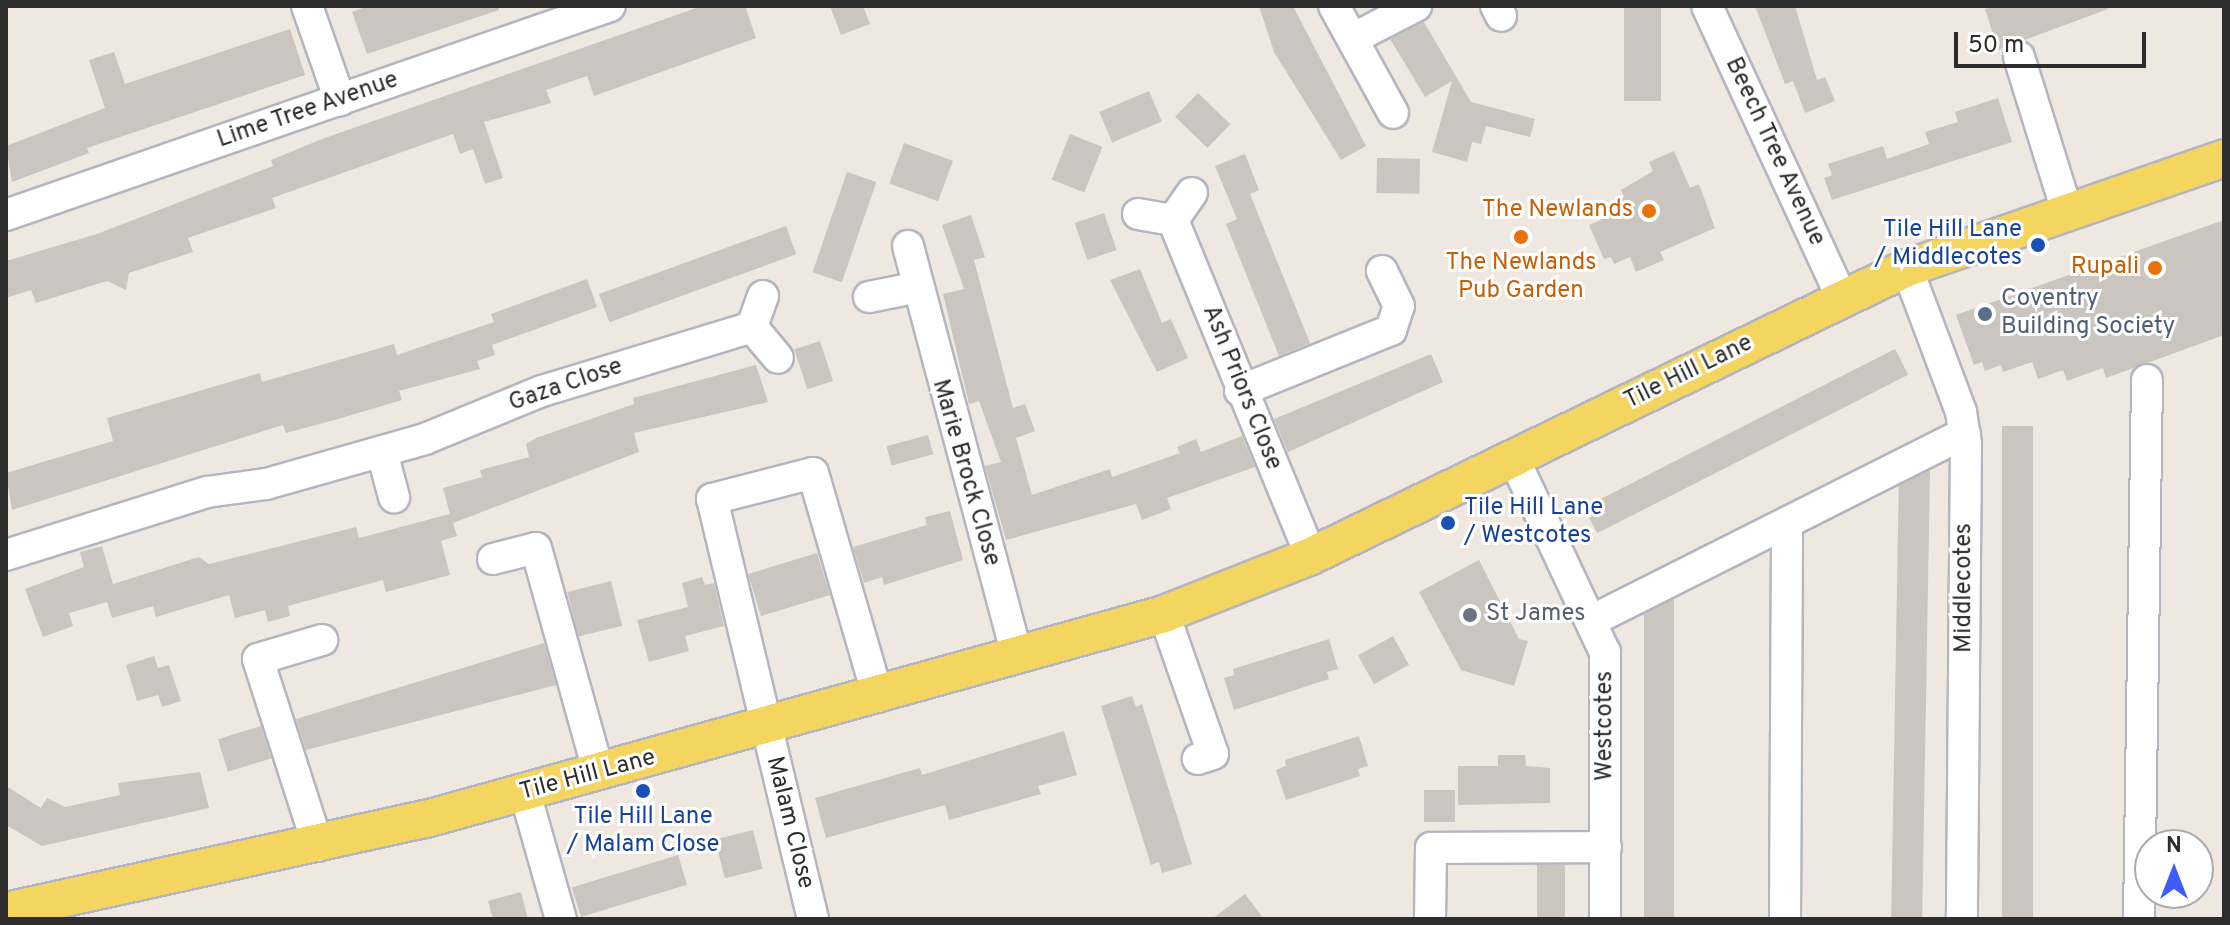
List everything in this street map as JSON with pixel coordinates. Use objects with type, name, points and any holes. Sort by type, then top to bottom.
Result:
[{"type":"main road","name":"Tile Hill Lane","points":[[6,911],[318,846],[525,793],[878,697],[1164,614],[1311,556],[1907,268],[2066,208],[2224,158]]},
{"type":"street","points":[[307,6],[340,100]]},
{"type":"street","name":"Lime Tree Avenue","points":[[6,215],[610,6]]},
{"type":"street","points":[[1334,6],[1393,113]]},
{"type":"street","points":[[1354,38],[1416,6]]},
{"type":"street","name":"Beech Tree Avenue","points":[[1707,6],[1842,298]]},
{"type":"street","points":[[2019,57],[2066,208]]},
{"type":"street","points":[[1138,214],[1173,220],[1192,193]]},
{"type":"street","name":"Ash Priors Close","points":[[1173,220],[1240,391],[1311,556]]},
{"type":"street","name":"Marie Brock Close","points":[[908,246],[914,288],[1017,657]]},
{"type":"street","name":"Middlecotes","points":[[1907,268],[1965,433],[1962,919]]},
{"type":"street","points":[[1240,391],[1391,330],[1399,306],[1382,271]]},
{"type":"street","points":[[869,297],[914,288]]},
{"type":"street","points":[[763,296],[752,327],[778,358]]},
{"type":"street","name":"Gaza Close","points":[[6,555],[207,492],[266,484],[382,452],[542,391],[752,327]]},
{"type":"street","points":[[2139,919],[2147,380]]},
{"type":"street","points":[[1593,620],[1965,433]]},
{"type":"street","points":[[382,452],[394,497]]},
{"type":"street","name":"Westcotes","points":[[1514,459],[1593,620],[1607,668],[1605,919]]},
{"type":"street","name":"Malam Close","points":[[813,919],[712,499],[813,473],[878,697]]},
{"type":"street","points":[[1785,919],[1787,525]]},
{"type":"street","points":[[493,559],[536,548],[599,773]]},
{"type":"street","points":[[1164,614],[1213,754],[1198,759]]},
{"type":"street","points":[[318,846],[258,659],[322,640]]},
{"type":"street","points":[[525,793],[561,919]]},
{"type":"street","points":[[1430,919],[1431,848],[1606,847]]},
{"type":"building","points":[[368,6],[499,6],[499,10],[367,54],[352,12]]},
{"type":"building","points":[[702,6],[745,6],[756,38],[594,96],[587,76],[546,90],[551,103],[484,122],[503,178],[485,184],[473,149],[460,154],[453,134],[272,198],[276,208],[188,238],[193,252],[129,273],[126,290],[107,281],[36,303],[31,290],[6,298],[6,261],[97,234],[273,166],[271,160],[322,139]]},
{"type":"building","points":[[830,6],[863,6],[870,24],[841,35]]},
{"type":"building","points":[[1259,6],[1293,6],[1366,146],[1341,160],[1274,52]]},
{"type":"building","points":[[1624,6],[1661,6],[1661,101],[1624,101]]},
{"type":"building","points":[[1755,6],[1795,6],[1817,80],[1825,77],[1835,101],[1805,113],[1793,81],[1785,84]]},
{"type":"building","points":[[1997,6],[2107,6],[2108,9],[1998,50],[1985,9]]},
{"type":"building","points":[[1424,22],[1471,102],[1535,119],[1530,137],[1486,126],[1481,144],[1472,142],[1467,162],[1432,152],[1452,81],[1425,97],[1390,39]]},
{"type":"building","points":[[290,29],[305,75],[87,148],[89,153],[12,182],[6,146],[105,108],[89,60],[114,52],[125,84]]},
{"type":"building","points":[[1149,91],[1162,121],[1112,142],[1099,112]]},
{"type":"building","points":[[1198,93],[1230,124],[1207,148],[1175,117]]},
{"type":"building","points":[[1998,98],[2012,142],[1832,200],[1824,178],[1832,175],[1828,164],[1883,146],[1887,159],[1929,144],[1925,132],[1958,122],[1955,112]]},
{"type":"building","points":[[1070,134],[1102,147],[1084,193],[1052,179]]},
{"type":"building","points":[[904,143],[953,161],[938,201],[889,183]]},
{"type":"building","name":"The Newlands","points":[[1674,151],[1690,188],[1699,184],[1715,228],[1660,252],[1664,260],[1636,272],[1630,257],[1614,264],[1611,257],[1604,259],[1589,225],[1601,220],[1596,208],[1624,197],[1621,190],[1653,171],[1649,162]]},
{"type":"building","points":[[1245,154],[1259,190],[1250,194],[1310,343],[1279,356],[1226,224],[1237,219],[1215,166]]},
{"type":"building","points":[[1377,158],[1420,159],[1419,194],[1376,193]]},
{"type":"building","points":[[847,172],[876,182],[842,282],[812,272]]},
{"type":"building","points":[[1104,213],[1117,250],[1087,260],[1075,223]]},
{"type":"building","points":[[971,215],[985,257],[974,260],[1013,408],[1025,404],[1035,431],[1016,438],[1032,495],[1110,469],[1112,477],[1180,453],[1177,447],[1196,439],[1201,452],[1242,436],[1255,467],[1167,498],[1171,509],[1142,520],[1136,504],[1006,540],[985,466],[1001,462],[979,401],[969,404],[943,294],[964,289],[942,225]]},
{"type":"building","points":[[2224,220],[2224,335],[2106,378],[2103,368],[2067,381],[2063,370],[2038,379],[2032,362],[2003,372],[2001,365],[1985,371],[1982,362],[1974,365],[1956,315]]},
{"type":"building","points":[[786,226],[796,254],[609,322],[599,294]]},
{"type":"building","points":[[1140,269],[1162,323],[1171,319],[1188,358],[1157,372],[1110,280]]},
{"type":"building","points":[[587,279],[597,307],[492,345],[495,355],[477,361],[480,369],[399,391],[402,400],[286,433],[283,425],[12,510],[6,473],[113,441],[107,418],[260,373],[262,382],[394,344],[397,355],[494,322],[491,314]]},
{"type":"building","points":[[820,341],[833,381],[807,389],[794,349]]},
{"type":"building","points":[[1895,349],[1908,375],[1597,533],[1584,507]]},
{"type":"building","points":[[1431,354],[1443,382],[1288,452],[1274,419]]},
{"type":"building","points":[[756,365],[768,402],[634,433],[639,452],[453,523],[457,536],[441,541],[450,575],[386,592],[383,580],[288,606],[290,616],[268,622],[265,610],[235,618],[229,595],[156,617],[153,606],[112,618],[107,602],[69,613],[73,626],[43,637],[25,589],[84,567],[80,552],[102,546],[113,584],[199,557],[209,564],[356,527],[359,538],[450,514],[443,488],[482,477],[480,470],[529,457],[526,444],[536,438],[634,404],[633,398]]},
{"type":"building","points":[[2002,426],[2033,426],[2033,919],[2002,919]]},
{"type":"building","points":[[928,435],[933,454],[892,465],[886,446]]},
{"type":"building","points":[[1899,470],[1930,471],[1922,919],[1891,918]]},
{"type":"building","points":[[950,511],[963,560],[884,585],[882,577],[864,583],[853,547],[927,525],[925,517]]},
{"type":"building","points":[[817,553],[830,595],[761,616],[748,574]]},
{"type":"building","name":"St James","points":[[1479,560],[1519,639],[1528,641],[1514,686],[1461,670],[1419,592]]},
{"type":"building","points":[[702,577],[705,585],[714,583],[724,626],[685,636],[689,651],[649,662],[637,620],[688,607],[682,583]]},
{"type":"building","points":[[611,581],[622,626],[578,637],[567,592]]},
{"type":"building","points":[[1644,599],[1674,599],[1674,919],[1644,919]]},
{"type":"building","points":[[1393,636],[1409,665],[1374,684],[1358,655]]},
{"type":"building","points":[[1329,639],[1338,669],[1327,672],[1329,679],[1234,710],[1224,678],[1234,675],[1233,669]]},
{"type":"building","points":[[544,643],[556,685],[306,750],[296,719]]},
{"type":"building","points":[[154,656],[158,668],[169,665],[181,701],[162,707],[158,695],[137,701],[126,665]]},
{"type":"building","points":[[1132,696],[1136,707],[1142,704],[1192,864],[1162,873],[1159,862],[1151,865],[1101,706]]},
{"type":"building","points":[[261,726],[271,759],[228,772],[218,739]]},
{"type":"building","points":[[1064,731],[1077,775],[1038,786],[1041,794],[949,820],[945,805],[826,838],[815,798],[920,768],[922,775]]},
{"type":"building","points":[[1359,736],[1368,766],[1358,769],[1360,776],[1286,800],[1276,770],[1286,766],[1285,760]]},
{"type":"building","points":[[1498,755],[1525,755],[1526,766],[1550,768],[1550,803],[1458,805],[1458,766],[1498,766]]},
{"type":"building","points":[[200,772],[209,808],[42,846],[6,825],[6,786],[41,808],[47,798],[65,807],[120,795],[118,783]]},
{"type":"building","points":[[1424,790],[1455,790],[1455,822],[1424,822]]},
{"type":"building","points":[[753,830],[763,869],[725,878],[715,839]]},
{"type":"building","points":[[678,855],[687,885],[581,917],[572,887]]},
{"type":"building","points":[[1537,865],[1565,865],[1565,919],[1537,919]]},
{"type":"building","points":[[521,892],[528,919],[493,919],[488,901]]},
{"type":"building","points":[[1245,894],[1264,919],[1212,919]]},
{"type":"place","name":"The Newlands","points":[[1649,211]]},
{"type":"place","name":"The Newlands Pub Garden","points":[[1521,237]]},
{"type":"place","name":"Tile Hill Lane / Middlecotes","points":[[2038,245]]},
{"type":"place","name":"Rupali","points":[[2155,268]]},
{"type":"place","name":"Coventry Building Society","points":[[1985,314]]},
{"type":"place","name":"Tile Hill Lane / Westcotes","points":[[1448,523]]},
{"type":"place","name":"St James","points":[[1470,615]]},
{"type":"place","name":"Tile Hill Lane / Malam Close","points":[[643,791]]}]
